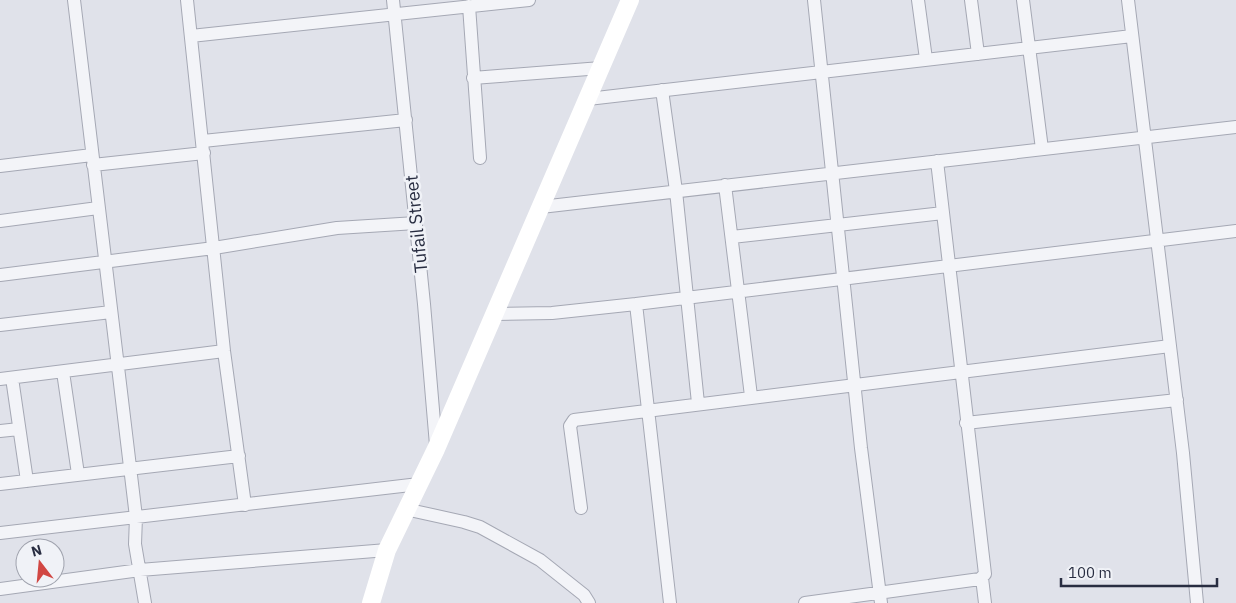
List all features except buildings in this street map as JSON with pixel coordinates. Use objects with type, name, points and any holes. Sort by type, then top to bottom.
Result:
[{"type":"main road","points":[[371,603],[388,550],[405,510],[436,448],[630,0]]},
{"type":"street","points":[[74,0],[136,517],[135,544],[145,603]]},
{"type":"street","points":[[187,0],[224,351],[244,505]]},
{"type":"street","name":"Tufail Street","points":[[393,0],[416,223],[436,448]]},
{"type":"street","points":[[191,36],[395,16],[529,0]]},
{"type":"street","points":[[814,0],[820,72],[854,383],[881,598]]},
{"type":"street","points":[[918,0],[926,59]]},
{"type":"street","points":[[971,0],[978,54]]},
{"type":"street","points":[[1024,0],[1042,149]]},
{"type":"street","points":[[1128,0],[1156,241],[1177,400],[1197,603]]},
{"type":"street","points":[[470,6],[473,78],[480,158]]},
{"type":"street","points":[[588,98],[1132,36]]},
{"type":"street","points":[[473,78],[601,68]]},
{"type":"street","points":[[662,90],[676,191],[698,403]]},
{"type":"street","points":[[0,166],[93,160],[406,120]]},
{"type":"street","points":[[541,207],[1236,127]]},
{"type":"street","points":[[937,161],[966,423],[985,572],[982,578],[985,603]]},
{"type":"street","points":[[725,185],[751,396]]},
{"type":"street","points":[[0,221],[98,208]]},
{"type":"street","points":[[732,238],[943,213]]},
{"type":"street","points":[[0,275],[214,248],[337,228],[416,223]]},
{"type":"street","points":[[494,314],[552,313],[636,304],[1236,231]]},
{"type":"street","points":[[636,304],[670,603]]},
{"type":"street","points":[[0,325],[111,312]]},
{"type":"street","points":[[581,508],[571,421],[648,409],[854,383],[1170,346]]},
{"type":"street","points":[[27,481],[19,429],[6,378],[224,351]]},
{"type":"street","points":[[63,372],[78,474]]},
{"type":"street","points":[[966,423],[1177,400]]},
{"type":"street","points":[[0,431],[19,429]]},
{"type":"street","points":[[0,484],[129,467],[239,456]]},
{"type":"street","points":[[0,533],[419,484]]},
{"type":"street","points":[[405,510],[480,527],[540,560],[584,595],[589,603]]},
{"type":"street","points":[[0,589],[140,570],[388,550]]},
{"type":"street","points":[[806,603],[881,598],[982,578]]}]
